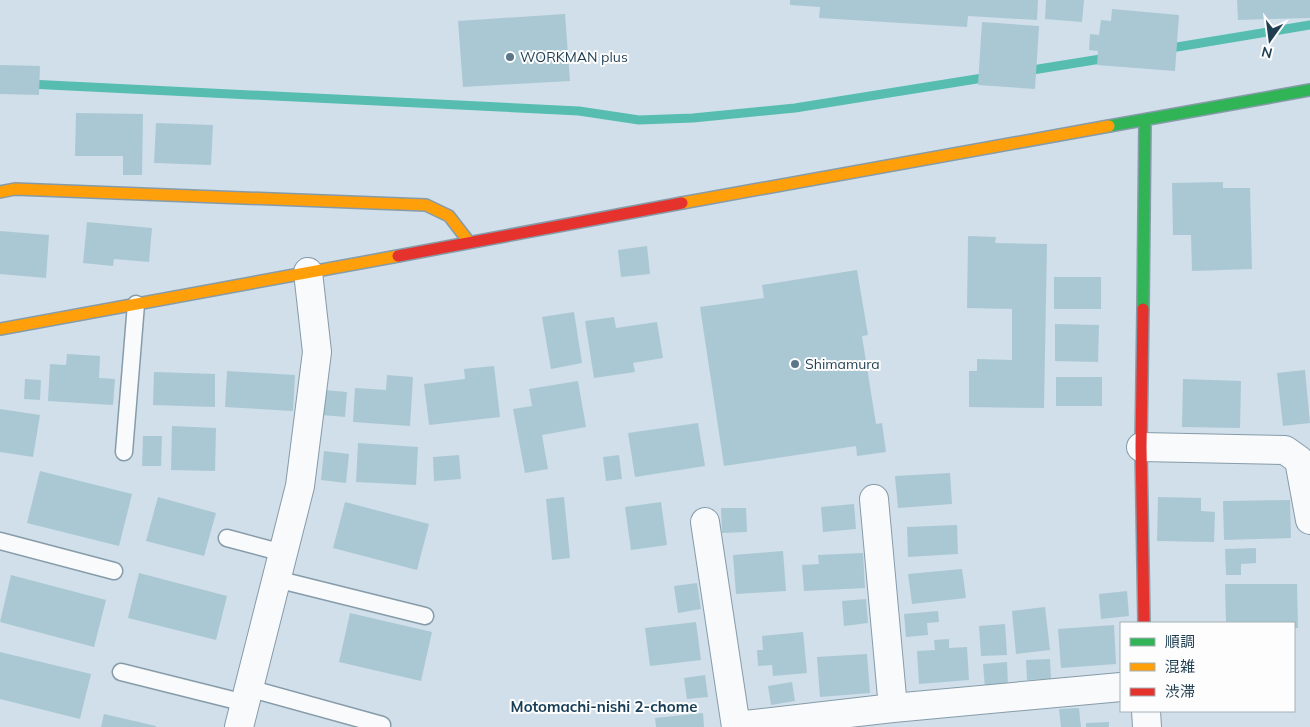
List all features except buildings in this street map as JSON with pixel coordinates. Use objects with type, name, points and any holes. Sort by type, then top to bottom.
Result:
[{"type":"street","points":[[0,329],[893,164],[1310,90]]},
{"type":"street","points":[[1144,622],[1141,447],[1145,120]]},
{"type":"street","points":[[0,192],[15,189],[426,205],[449,216],[469,242]]},
{"type":"street","points":[[244,706],[300,486],[317,352],[308,272]]},
{"type":"street","points":[[1141,447],[1285,450],[1299,460],[1310,520]]},
{"type":"street","points":[[874,499],[893,708]]},
{"type":"street","points":[[704,522],[736,727],[893,708],[1120,687]]},
{"type":"street","points":[[1146,712],[1147,727]]},
{"type":"lane","points":[[124,452],[136,304]]},
{"type":"lane","points":[[227,538],[279,566],[425,616]]},
{"type":"lane","points":[[0,541],[114,571]]},
{"type":"lane","points":[[121,672],[244,706],[382,724]]},
{"type":"waterway","points":[[1165,49],[1310,25]]},
{"type":"waterway","points":[[1026,71],[1107,58]]},
{"type":"waterway","points":[[29,84],[579,111],[639,120],[693,118],[795,108],[989,77]]},
{"type":"traffic: fast","points":[[1109,126],[1310,90]]},
{"type":"traffic: fast","points":[[1143,309],[1145,120]]},
{"type":"traffic: slow","points":[[682,203],[1109,126]]},
{"type":"traffic: slow","points":[[0,192],[15,189],[426,205],[449,216],[469,242]]},
{"type":"traffic: slow","points":[[0,329],[398,256]]},
{"type":"traffic: jam","points":[[398,256],[682,203]]},
{"type":"traffic: jam","points":[[1143,309],[1141,447],[1144,622]]},
{"type":"place","name":"WORKMAN plus","points":[[510,57]]},
{"type":"place","name":"Shimamura","points":[[795,364]]},
{"type":"district","name":"Motomachi-nishi 2-chome","points":[[604,707]]}]
